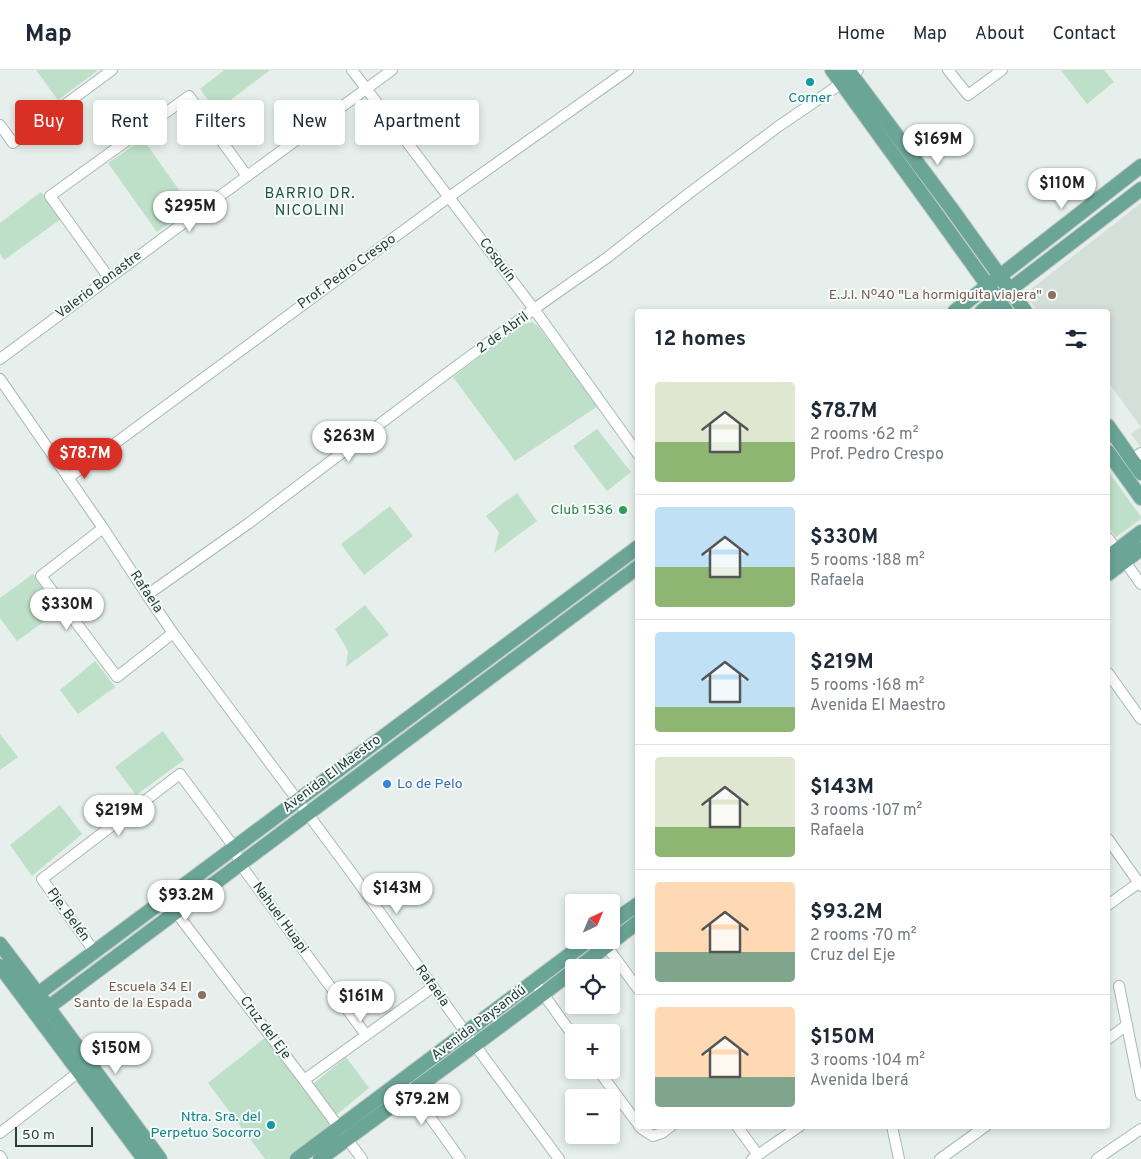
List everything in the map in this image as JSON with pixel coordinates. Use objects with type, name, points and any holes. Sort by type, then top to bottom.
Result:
[{"type":"main road","points":[[832,70],[850,74],[951,208],[1023,309]]},
{"type":"main road","points":[[850,74],[1002,306],[1010,291],[1141,189]]},
{"type":"main road","points":[[958,309],[1141,166]]},
{"type":"main road","points":[[1110,428],[1136,456],[1141,473]]},
{"type":"main road","points":[[1110,455],[1141,498]]},
{"type":"main road","points":[[1110,570],[1116,556],[1141,532]]},
{"type":"main road","name":"Avenida El Maestro","points":[[33,998],[635,549]]},
{"type":"main road","points":[[1116,556],[1141,549]]},
{"type":"main road","name":"Avenida El Maestro","points":[[43,1011],[635,569]]},
{"type":"main road","points":[[620,917],[635,906]]},
{"type":"main road","points":[[620,933],[635,924]]},
{"type":"main road","points":[[0,944],[33,998],[160,1159]]},
{"type":"main road","name":"Avenida Paysandú","points":[[297,1159],[343,1133],[407,1085],[466,1034],[577,949]]},
{"type":"main road","points":[[587,959],[598,949]]},
{"type":"main road","points":[[0,966],[33,998]]},
{"type":"main road","name":"Avenida Paysandú","points":[[407,1085],[475,1045],[565,977]]},
{"type":"main road","points":[[43,1011],[80,1071],[144,1159]]},
{"type":"main road","name":"Avenida Paysandú","points":[[320,1159],[343,1133]]},
{"type":"street","points":[[0,125],[12,142],[112,70]]},
{"type":"street","name":"Cosquín","points":[[352,70],[534,309],[635,450]]},
{"type":"street","name":"Valerio Bonastre","points":[[0,360],[392,70]]},
{"type":"street","name":"Prof. Pedro Crespo","points":[[68,478],[449,197],[628,70]]},
{"type":"street","points":[[948,70],[968,95],[1002,70]]},
{"type":"street","name":"2 de Abril","points":[[147,595],[249,523],[534,309],[615,252],[688,194],[850,74]]},
{"type":"street","points":[[109,278],[50,196],[189,96],[247,176]]},
{"type":"street","name":"Rafaela","points":[[0,379],[104,528],[173,632],[351,872],[466,1034],[559,1159]]},
{"type":"street","points":[[104,528],[41,576],[117,677],[173,632]]},
{"type":"street","points":[[1110,542],[1116,556],[1141,584]]},
{"type":"street","points":[[1110,676],[1141,718]]},
{"type":"street","name":"Nahuel Huapi","points":[[42,879],[180,774],[234,847],[240,864],[366,1035]]},
{"type":"street","points":[[1110,841],[1140,883],[1110,904]]},
{"type":"street","name":"Pje. Belén","points":[[42,879],[94,951]]},
{"type":"street","name":"Cruz del Eje","points":[[166,898],[362,1159]]},
{"type":"street","points":[[608,949],[635,985]]},
{"type":"street","points":[[534,981],[565,1025]]},
{"type":"street","points":[[1119,986],[1141,1095]]},
{"type":"street","points":[[304,1080],[433,987]]},
{"type":"street","points":[[1110,1038],[1127,1025]]},
{"type":"street","points":[[0,1133],[80,1071]]},
{"type":"street","points":[[605,1079],[635,1121]]},
{"type":"street","points":[[407,1085],[460,1159]]},
{"type":"street","points":[[1098,1159],[1141,1128]]},
{"type":"street","points":[[642,1129],[653,1136],[668,1129]]},
{"type":"street","points":[[739,1129],[755,1157],[796,1129]]},
{"type":"street","points":[[893,1129],[900,1159]]},
{"type":"street","points":[[940,1159],[982,1129]]},
{"type":"shaded area","points":[[1141,203],[1141,427],[1110,385],[1110,309],[1036,309],[1029,300],[1030,290]]},
{"type":"shaded area","points":[[1141,427],[1141,447],[1131,434]]},
{"type":"green space","points":[[36,70],[97,71],[58,100]]},
{"type":"green space","points":[[224,70],[269,70],[231,100],[208,100],[200,89]]},
{"type":"green space","points":[[1061,70],[1104,70],[1114,82],[1087,104]]},
{"type":"green space","points":[[134,145],[147,145],[191,207],[157,232],[108,163]]},
{"type":"green space","points":[[41,192],[61,219],[4,260],[0,254],[0,223]]},
{"type":"green space","points":[[532,322],[538,326],[598,406],[515,461],[453,377],[524,324]]},
{"type":"green space","points":[[597,429],[631,472],[607,491],[573,446]]},
{"type":"green space","points":[[1110,474],[1141,517],[1141,519],[1116,537],[1110,529]]},
{"type":"green space","points":[[517,493],[537,521],[494,553],[499,532],[486,516]]},
{"type":"green space","points":[[390,506],[413,536],[364,575],[341,544]]},
{"type":"green space","points":[[33,574],[59,611],[17,641],[0,618],[0,598]]},
{"type":"green space","points":[[365,605],[389,635],[346,667],[348,651],[335,629]]},
{"type":"green space","points":[[95,661],[115,687],[78,714],[60,690]]},
{"type":"green space","points":[[163,731],[184,760],[136,795],[115,767]]},
{"type":"green space","points":[[0,734],[18,757],[0,770]]},
{"type":"green space","points":[[60,805],[82,834],[32,876],[10,845]]},
{"type":"green space","points":[[266,1037],[335,1126],[292,1159],[265,1159],[208,1083]]},
{"type":"green space","points":[[346,1057],[369,1088],[335,1116],[312,1085]]},
{"type":"place","name":"Corner","points":[[810,82]]},
{"type":"place","name":"E.J.I. Nº40 \"La hormiguita viajera\"","points":[[1052,295]]},
{"type":"place","name":"Club 1536","points":[[623,510]]},
{"type":"place","name":"Lo de Pelo","points":[[387,784]]},
{"type":"place","name":"Escuela 34 El Santo de la Espada","points":[[202,995]]},
{"type":"place","name":"Ntra. Sra. del Perpetuo Socorro","points":[[271,1125]]},
{"type":"district","name":"BARRIO DR. NICOLINI","points":[[310,202]]}]
